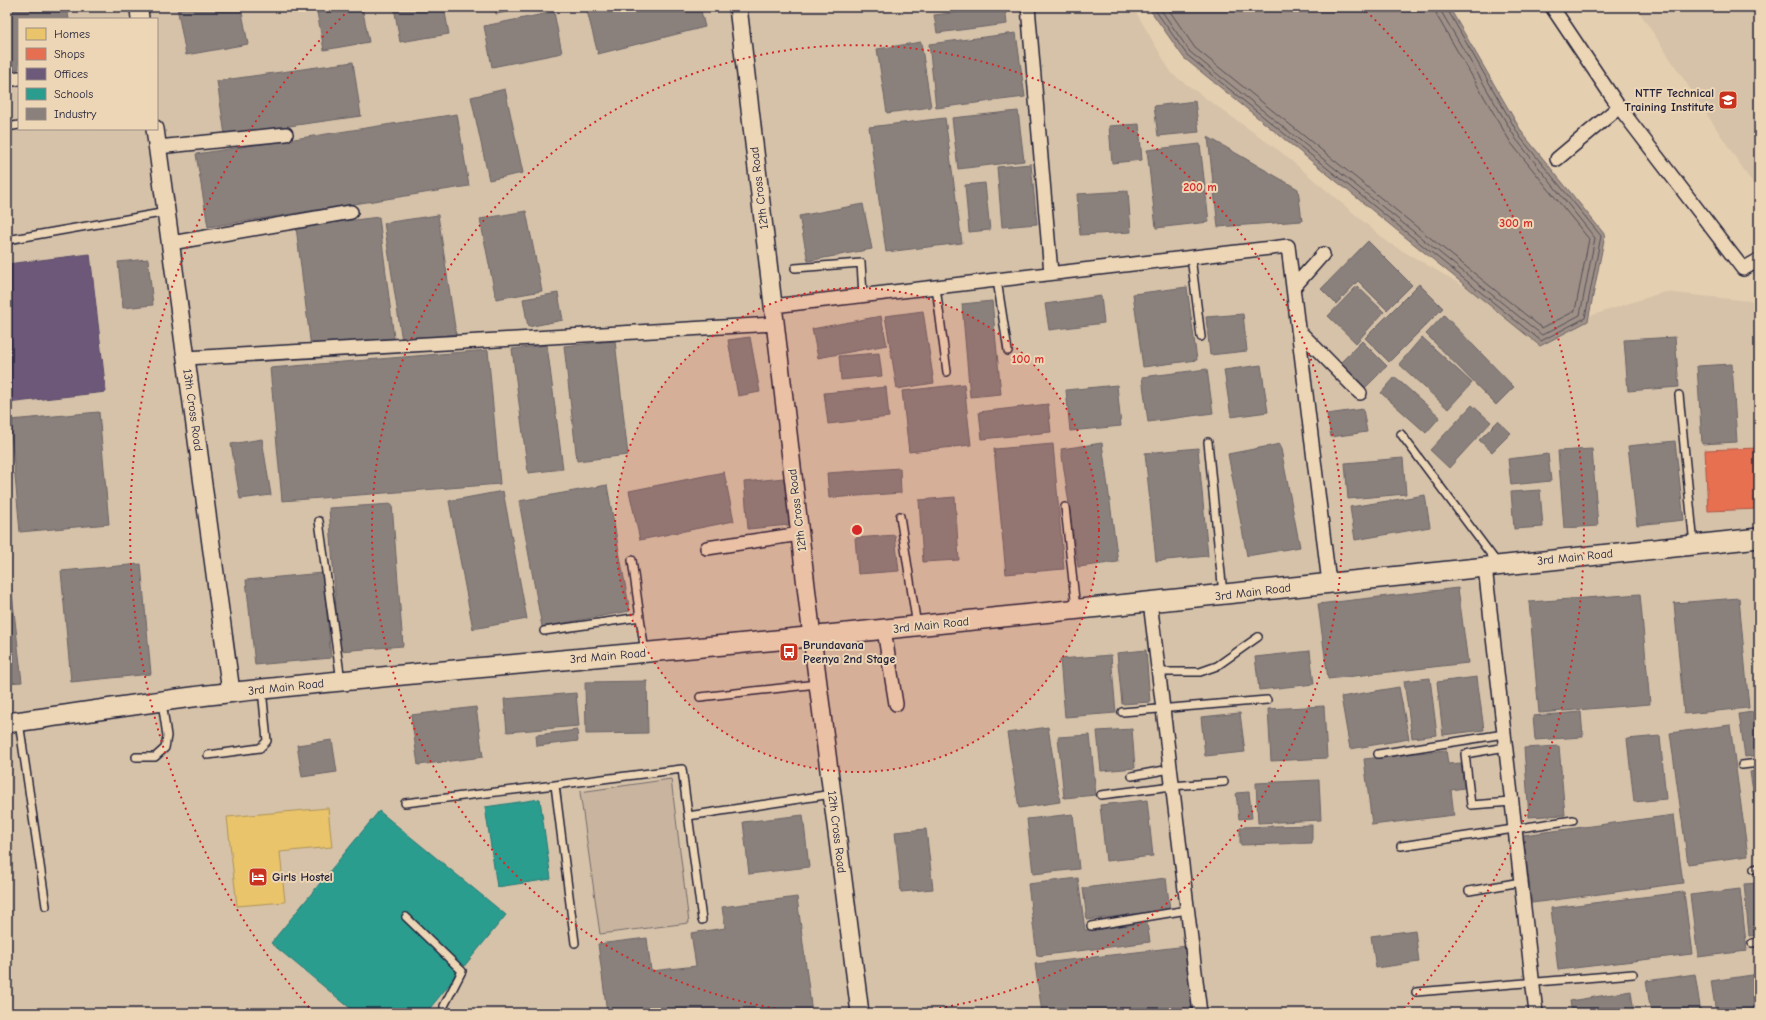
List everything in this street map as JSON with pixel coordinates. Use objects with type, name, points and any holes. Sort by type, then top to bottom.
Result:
[{"type":"main road","name":"3rd Main Road","points":[[13,722],[231,692],[884,630],[1150,602],[1224,597],[1329,583],[1759,538]]},
{"type":"street","points":[[139,7],[140,18]]},
{"type":"street","name":"12th Cross Road","points":[[738,7],[812,637],[860,1013]]},
{"type":"street","points":[[1028,7],[1051,273]]},
{"type":"street","points":[[1552,7],[1619,107],[1743,269],[1759,260]]},
{"type":"street","points":[[7,80],[18,78]]},
{"type":"street","points":[[1557,159],[1619,107]]},
{"type":"street","name":"13th Cross Road","points":[[155,130],[231,692]]},
{"type":"street","points":[[158,147],[286,134]]},
{"type":"street","points":[[171,243],[351,212]]},
{"type":"street","points":[[773,306],[1288,246],[1329,583]]},
{"type":"street","points":[[1293,288],[1323,254]]},
{"type":"street","points":[[186,358],[775,324]]},
{"type":"street","points":[[1298,330],[1360,392]]},
{"type":"street","points":[[707,548],[800,534]]},
{"type":"street","points":[[1492,566],[1504,734],[1536,1013]]},
{"type":"street","points":[[1150,602],[1200,1013]]},
{"type":"street","points":[[884,630],[896,704]]},
{"type":"lane","points":[[7,127],[18,125]]},
{"type":"lane","points":[[7,240],[167,212]]},
{"type":"lane","points":[[1191,257],[1201,337]]},
{"type":"lane","points":[[796,268],[861,263],[863,295]]},
{"type":"lane","points":[[997,280],[1008,351]]},
{"type":"lane","points":[[936,287],[947,372]]},
{"type":"lane","points":[[1679,395],[1694,545]]},
{"type":"lane","points":[[1401,434],[1492,566]]},
{"type":"lane","points":[[1208,442],[1224,597]]},
{"type":"lane","points":[[1065,507],[1076,610]]},
{"type":"lane","points":[[900,516],[917,626]]},
{"type":"lane","points":[[318,521],[342,681]]},
{"type":"lane","points":[[632,560],[645,653]]},
{"type":"lane","points":[[544,632],[640,617]]},
{"type":"lane","points":[[1158,672],[1200,672],[1217,666],[1258,637]]},
{"type":"lane","points":[[700,697],[818,684]]},
{"type":"lane","points":[[208,755],[260,748],[267,741],[262,689]]},
{"type":"lane","points":[[1122,712],[1267,700]]},
{"type":"lane","points":[[136,757],[155,757],[166,748],[167,736],[162,701]]},
{"type":"lane","points":[[13,722],[46,906]]},
{"type":"lane","points":[[1378,754],[1504,734]]},
{"type":"lane","points":[[1506,747],[1465,754],[1471,805],[1512,802]]},
{"type":"lane","points":[[1742,766],[1759,763]]},
{"type":"lane","points":[[1132,776],[1170,768]]},
{"type":"lane","points":[[404,803],[682,769],[702,920]]},
{"type":"lane","points":[[1101,795],[1172,786],[1224,782]]},
{"type":"lane","points":[[555,785],[576,944]]},
{"type":"lane","points":[[688,816],[832,794]]},
{"type":"lane","points":[[1401,846],[1573,820]]},
{"type":"lane","points":[[1469,891],[1521,882]]},
{"type":"lane","points":[[1091,926],[1188,910]]},
{"type":"lane","points":[[406,917],[462,971],[444,1006],[444,1013]]},
{"type":"lane","points":[[1416,992],[1533,984],[1633,974]]},
{"type":"shaded area","points":[[7,7],[1133,7],[1172,74],[1281,152],[1389,243],[1547,334],[1593,315],[1664,292],[1759,302],[1759,1013],[7,1013]]},
{"type":"shaded area","name":"NTTF Technical Training Institute","points":[[1636,7],[1759,7],[1759,193]]},
{"type":"shaded area","points":[[671,779],[689,923],[600,934],[580,792]]},
{"type":"water","points":[[1148,7],[1449,7],[1523,134],[1605,235],[1588,321],[1540,346],[1184,58]]},
{"type":"building: Homes","name":"Girls Hostel","points":[[328,808],[332,847],[280,852],[285,902],[237,906],[227,817]]},
{"type":"building: Shops","points":[[1759,448],[1759,509],[1708,511],[1705,450]]},
{"type":"building: Offices","points":[[90,254],[106,392],[7,403],[7,264]]},
{"type":"building: Schools","points":[[540,799],[551,879],[497,887],[485,807]]},
{"type":"building: Schools","points":[[379,811],[506,915],[426,1013],[356,1013],[271,943]]},
{"type":"building: Industry","points":[[7,7],[67,7],[69,18],[18,18],[18,69],[7,70]]},
{"type":"building: Industry","points":[[177,7],[241,7],[248,44],[186,55]]},
{"type":"building: Industry","points":[[316,7],[362,7],[369,42],[324,50]]},
{"type":"building: Industry","points":[[394,7],[444,7],[449,34],[400,42]]},
{"type":"building: Industry","points":[[495,7],[534,7],[496,14]]},
{"type":"building: Industry","points":[[586,7],[700,7],[705,27],[598,54]]},
{"type":"building: Industry","points":[[934,7],[956,7],[935,10]]},
{"type":"building: Industry","points":[[1005,7],[1007,24],[937,33],[934,15]]},
{"type":"building: Industry","points":[[554,12],[562,53],[492,67],[484,26]]},
{"type":"building: Industry","points":[[1016,33],[1025,97],[936,108],[929,44]]},
{"type":"building: Industry","points":[[921,42],[931,107],[887,113],[877,49]]},
{"type":"building: Industry","points":[[353,62],[361,116],[225,135],[217,81]]},
{"type":"building: Industry","points":[[505,89],[523,173],[489,180],[471,97]]},
{"type":"building: Industry","points":[[1195,101],[1199,132],[1158,136],[1154,106]]},
{"type":"building: Industry","points":[[1018,111],[1024,161],[958,169],[952,118]]},
{"type":"building: Industry","points":[[457,114],[469,186],[208,227],[196,154]]},
{"type":"building: Industry","points":[[945,118],[962,243],[886,252],[869,127]]},
{"type":"building: Industry","points":[[1139,124],[1142,160],[1112,163],[1109,126]]},
{"type":"building: Industry","points":[[1208,137],[1298,189],[1302,221],[1218,227]]},
{"type":"building: Industry","points":[[1200,144],[1209,222],[1156,228],[1147,150]]},
{"type":"building: Industry","points":[[1031,164],[1037,224],[1002,227],[997,167]]},
{"type":"building: Industry","points":[[985,183],[990,230],[969,232],[965,185]]},
{"type":"building: Industry","points":[[1128,191],[1131,232],[1080,235],[1077,194]]},
{"type":"building: Industry","points":[[863,204],[872,249],[808,261],[799,216]]},
{"type":"building: Industry","points":[[526,211],[542,291],[496,299],[480,219]]},
{"type":"building: Industry","points":[[438,215],[456,334],[402,341],[384,223]]},
{"type":"building: Industry","points":[[379,217],[394,338],[311,348],[296,227]]},
{"type":"building: Industry","points":[[1368,241],[1412,285],[1387,310],[1358,281],[1336,304],[1321,289]]},
{"type":"building: Industry","points":[[148,259],[153,305],[123,308],[118,262]]},
{"type":"building: Industry","points":[[1419,284],[1443,308],[1389,362],[1365,338]]},
{"type":"building: Industry","points":[[1357,286],[1384,312],[1356,343],[1328,316]]},
{"type":"building: Industry","points":[[1187,287],[1197,360],[1143,367],[1133,294]]},
{"type":"building: Industry","points":[[558,293],[563,320],[528,327],[523,299]]},
{"type":"building: Industry","points":[[1101,296],[1104,323],[1049,330],[1045,304]]},
{"type":"building: Industry","points":[[992,301],[1001,394],[970,397],[962,304]]},
{"type":"building: Industry","points":[[923,311],[934,383],[897,389],[885,316]]},
{"type":"building: Industry","points":[[1243,314],[1247,351],[1210,355],[1206,317]]},
{"type":"building: Industry","points":[[1444,315],[1514,387],[1496,405],[1426,334]]},
{"type":"building: Industry","points":[[881,316],[887,345],[818,358],[812,329]]},
{"type":"building: Industry","points":[[750,337],[760,392],[738,396],[728,340]]},
{"type":"building: Industry","points":[[1422,337],[1472,383],[1448,409],[1399,364]]},
{"type":"building: Industry","points":[[1675,337],[1679,387],[1628,391],[1624,340]]},
{"type":"building: Industry","points":[[615,341],[628,455],[577,461],[564,346]]},
{"type":"building: Industry","points":[[1362,341],[1387,366],[1365,388],[1340,363]]},
{"type":"building: Industry","points":[[547,345],[563,469],[528,473],[512,349]]},
{"type":"building: Industry","points":[[488,350],[500,484],[282,501],[270,368]]},
{"type":"building: Industry","points":[[879,353],[882,376],[841,380],[839,356]]},
{"type":"building: Industry","points":[[1732,364],[1737,442],[1702,444],[1697,366]]},
{"type":"building: Industry","points":[[1261,365],[1268,412],[1231,417],[1224,370]]},
{"type":"building: Industry","points":[[1207,369],[1213,413],[1148,422],[1142,377]]},
{"type":"building: Industry","points":[[1395,377],[1440,417],[1426,433],[1381,393]]},
{"type":"building: Industry","points":[[964,384],[971,445],[909,452],[902,391]]},
{"type":"building: Industry","points":[[1117,385],[1121,426],[1070,431],[1066,390]]},
{"type":"building: Industry","points":[[886,387],[889,417],[828,424],[824,393]]},
{"type":"building: Industry","points":[[1048,404],[1051,432],[982,439],[979,412]]},
{"type":"building: Industry","points":[[1472,405],[1491,422],[1449,468],[1430,450]]},
{"type":"building: Industry","points":[[1363,409],[1367,432],[1331,437],[1327,414]]},
{"type":"building: Industry","points":[[99,412],[109,524],[20,532],[10,420]]},
{"type":"building: Industry","points":[[1498,421],[1511,433],[1492,452],[1479,440]]},
{"type":"building: Industry","points":[[262,439],[271,495],[240,499],[231,444]]},
{"type":"building: Industry","points":[[1675,441],[1684,520],[1637,525],[1628,446]]},
{"type":"building: Industry","points":[[1102,443],[1118,562],[1078,567],[1061,449]]},
{"type":"building: Industry","points":[[1053,444],[1064,569],[1006,574],[994,449]]},
{"type":"building: Industry","points":[[1280,444],[1300,547],[1247,556],[1228,454]]},
{"type":"building: Industry","points":[[1198,448],[1208,556],[1156,561],[1145,453]]},
{"type":"building: Industry","points":[[1592,449],[1598,526],[1564,528],[1558,451]]},
{"type":"building: Industry","points":[[1548,454],[1551,481],[1511,485],[1508,459]]},
{"type":"building: Industry","points":[[1403,458],[1406,494],[1348,499],[1345,463]]},
{"type":"building: Industry","points":[[900,468],[901,493],[829,498],[827,473]]},
{"type":"building: Industry","points":[[724,472],[734,521],[640,540],[629,491]]},
{"type":"building: Industry","points":[[784,478],[789,525],[748,529],[744,482]]},
{"type":"building: Industry","points":[[607,485],[630,611],[542,627],[519,501]]},
{"type":"building: Industry","points":[[1540,490],[1543,527],[1514,529],[1511,492]]},
{"type":"building: Industry","points":[[503,491],[527,619],[473,629],[449,501]]},
{"type":"building: Industry","points":[[1425,495],[1430,527],[1355,540],[1350,507]]},
{"type":"building: Industry","points":[[955,497],[959,560],[923,562],[919,500]]},
{"type":"building: Industry","points":[[392,504],[403,646],[339,651],[329,508]]},
{"type":"building: Industry","points":[[895,535],[899,571],[858,574],[855,538]]},
{"type":"building: Industry","points":[[141,564],[151,674],[71,682],[61,571]]},
{"type":"building: Industry","points":[[323,573],[331,658],[255,665],[246,580]]},
{"type":"building: Industry","points":[[11,585],[22,682],[7,683],[7,586]]},
{"type":"building: Industry","points":[[1458,588],[1468,663],[1328,679],[1318,604]]},
{"type":"building: Industry","points":[[1640,594],[1650,704],[1539,713],[1529,602]]},
{"type":"building: Industry","points":[[1739,598],[1749,708],[1684,714],[1674,603]]},
{"type":"building: Industry","points":[[1146,650],[1150,702],[1122,704],[1117,653]]},
{"type":"building: Industry","points":[[1310,651],[1314,684],[1259,690],[1255,657]]},
{"type":"building: Industry","points":[[1111,655],[1116,713],[1065,717],[1060,659]]},
{"type":"building: Industry","points":[[1477,677],[1484,730],[1443,735],[1437,682]]},
{"type":"building: Industry","points":[[1430,678],[1437,735],[1412,738],[1404,681]]},
{"type":"building: Industry","points":[[647,681],[648,733],[586,734],[585,682]]},
{"type":"building: Industry","points":[[1399,687],[1409,739],[1350,749],[1341,697]]},
{"type":"building: Industry","points":[[576,693],[579,726],[507,732],[504,699]]},
{"type":"building: Industry","points":[[1324,706],[1327,758],[1271,761],[1268,709]]},
{"type":"building: Industry","points":[[476,707],[483,757],[418,765],[411,715]]},
{"type":"building: Industry","points":[[1759,711],[1759,755],[1745,757],[1739,714]]},
{"type":"building: Industry","points":[[1581,712],[1583,737],[1535,740],[1533,716]]},
{"type":"building: Industry","points":[[1240,713],[1245,752],[1205,756],[1201,717]]},
{"type":"building: Industry","points":[[1730,725],[1748,856],[1688,864],[1670,733]]},
{"type":"building: Industry","points":[[1048,727],[1060,802],[1019,808],[1007,733]]},
{"type":"building: Industry","points":[[1132,729],[1135,768],[1101,771],[1097,731]]},
{"type":"building: Industry","points":[[577,730],[578,741],[537,746],[536,735]]},
{"type":"building: Industry","points":[[1090,735],[1096,795],[1064,798],[1058,737]]},
{"type":"building: Industry","points":[[1660,736],[1666,799],[1634,802],[1627,739]]},
{"type":"building: Industry","points":[[332,740],[337,772],[302,777],[297,745]]},
{"type":"building: Industry","points":[[1559,746],[1565,815],[1529,817],[1524,748]]},
{"type":"building: Industry","points":[[1446,750],[1448,764],[1461,763],[1464,788],[1451,790],[1454,815],[1372,825],[1364,759]]},
{"type":"building: Industry","points":[[1759,770],[1759,831],[1750,772]]},
{"type":"building: Industry","points":[[1319,780],[1321,820],[1258,823],[1256,783]]},
{"type":"building: Industry","points":[[1249,792],[1252,818],[1239,819],[1236,793]]},
{"type":"building: Industry","points":[[1147,800],[1153,856],[1106,861],[1100,805]]},
{"type":"building: Industry","points":[[1073,814],[1079,869],[1033,874],[1027,819]]},
{"type":"building: Industry","points":[[803,815],[809,867],[749,874],[743,822]]},
{"type":"building: Industry","points":[[1674,815],[1683,883],[1532,903],[1523,835]]},
{"type":"building: Industry","points":[[1312,825],[1312,843],[1240,845],[1240,827]]},
{"type":"building: Industry","points":[[926,829],[933,889],[901,892],[895,832]]},
{"type":"building: Industry","points":[[1078,878],[1085,930],[1147,923],[1150,942],[1037,956],[1028,884]]},
{"type":"building: Industry","points":[[1166,878],[1170,910],[1087,920],[1083,888]]},
{"type":"building: Industry","points":[[1759,883],[1759,935],[1749,936],[1744,884]]},
{"type":"building: Industry","points":[[1740,889],[1747,951],[1698,957],[1690,895]]},
{"type":"building: Industry","points":[[1684,892],[1692,954],[1558,970],[1551,908]]},
{"type":"building: Industry","points":[[797,897],[812,1013],[607,1013],[598,944],[647,938],[651,971],[696,966],[691,933],[725,928],[722,907]]},
{"type":"building: Industry","points":[[1415,930],[1419,962],[1376,968],[1371,936]]},
{"type":"building: Industry","points":[[1187,946],[1195,1013],[1042,1013],[1035,964]]},
{"type":"building: Industry","points":[[1695,974],[1701,1013],[1651,1013],[1646,981]]},
{"type":"building: Industry","points":[[1759,974],[1759,1013],[1716,1013],[1711,981]]},
{"type":"building: Industry","points":[[1631,991],[1634,1013],[1572,1013],[1570,1001]]},
{"type":"place","name":"NTTF Technical Training Institute","points":[[1728,100]]},
{"type":"place","name":"Brundavana Peenya 2nd Stage","points":[[789,652]]},
{"type":"place","name":"Girls Hostel","points":[[258,877]]}]
